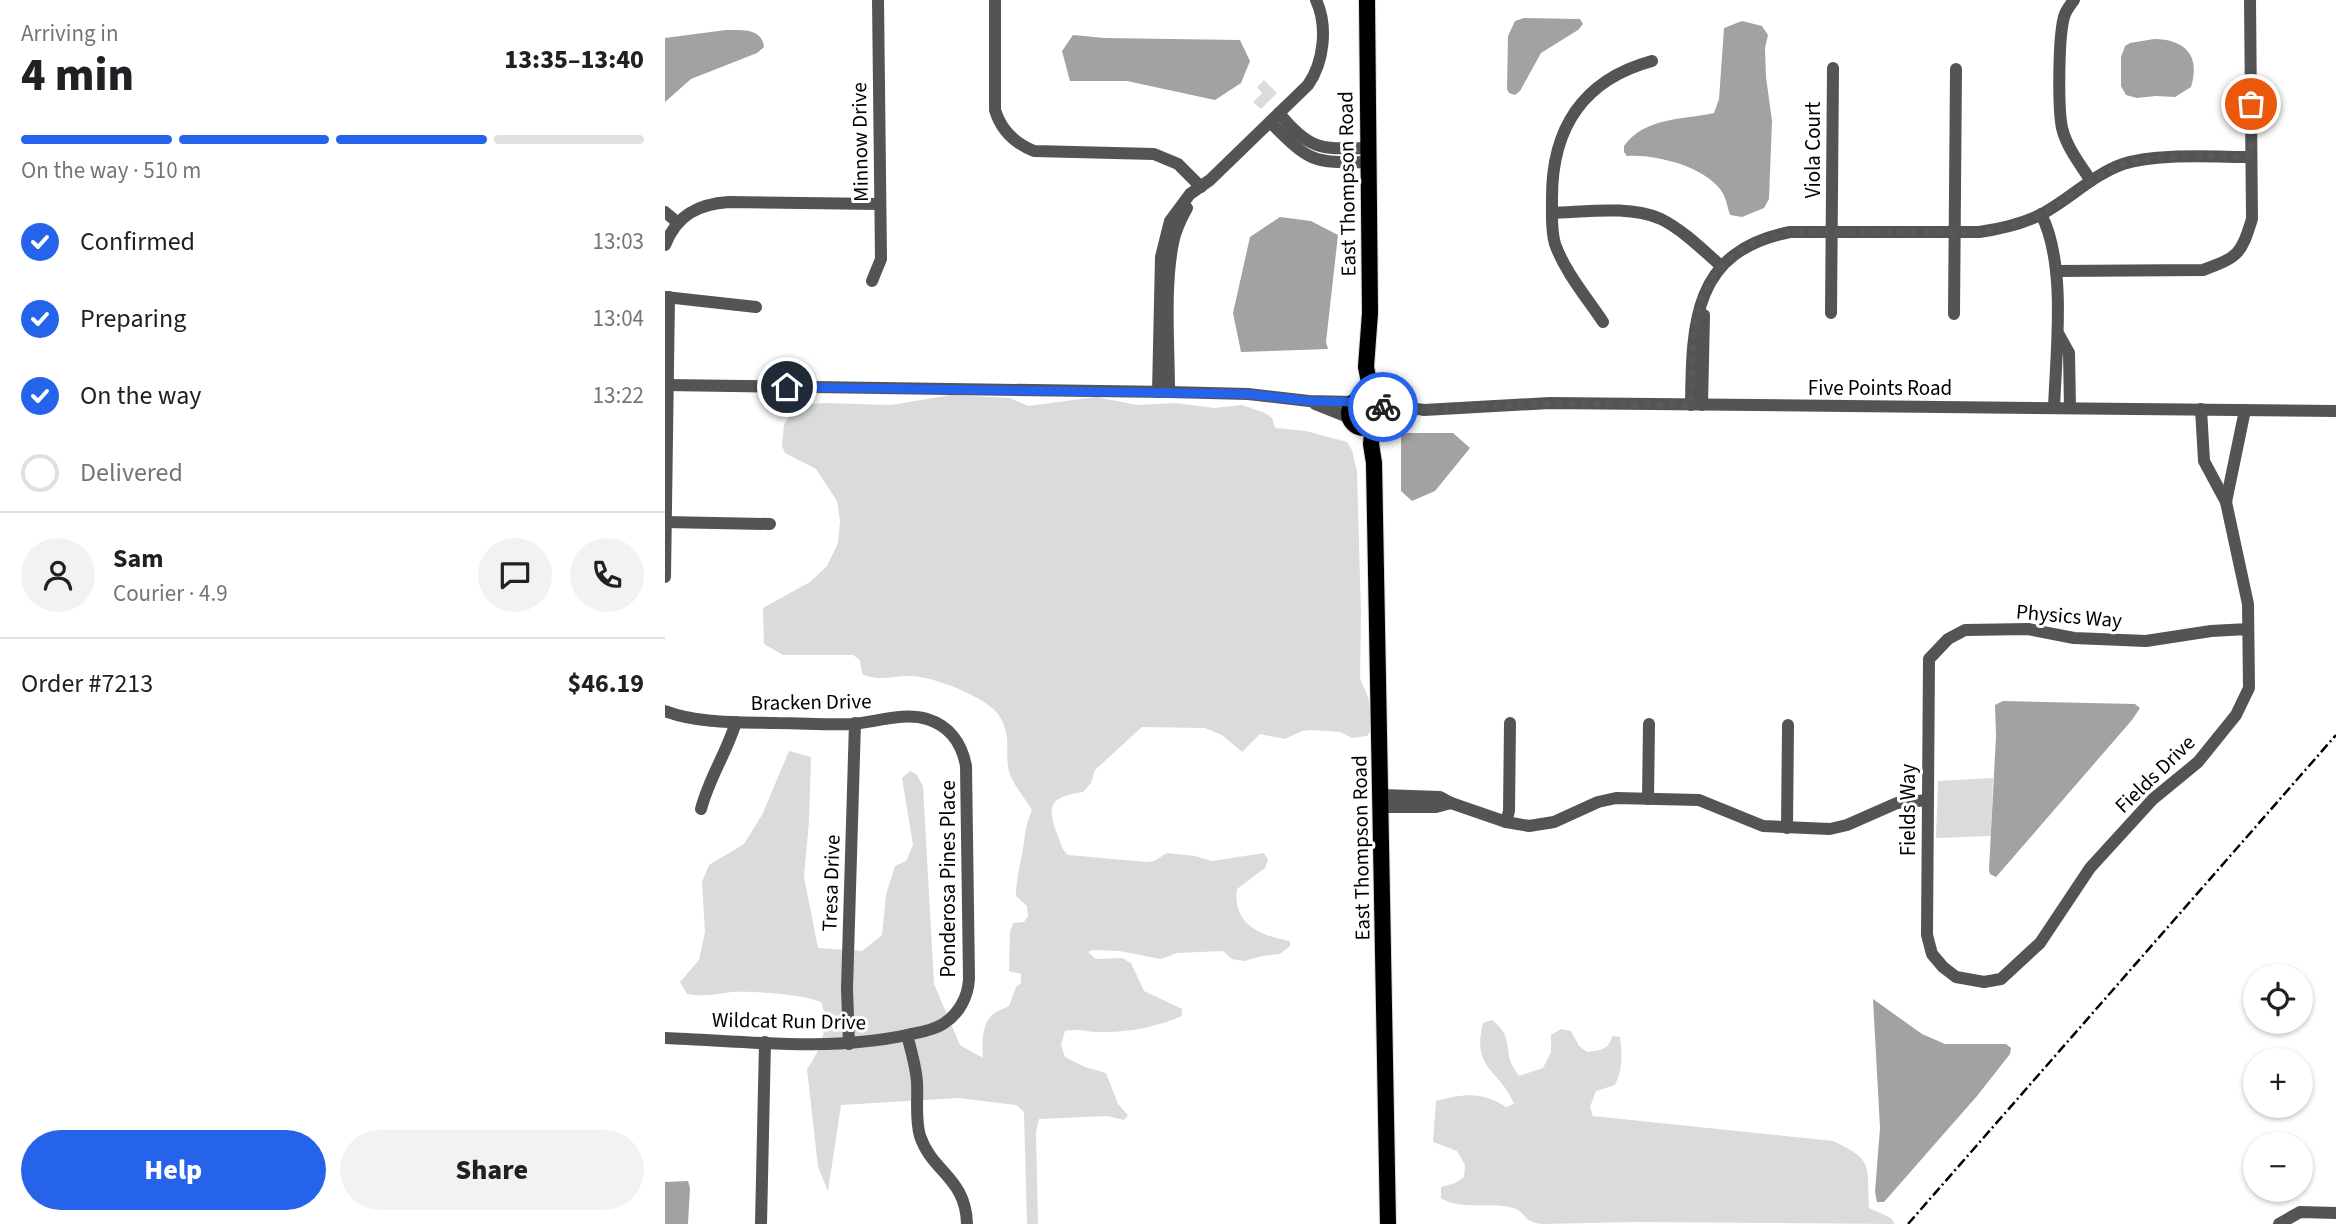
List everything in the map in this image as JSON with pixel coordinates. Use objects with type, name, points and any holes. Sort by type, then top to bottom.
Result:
[{"type":"main road","name":"East Thompson Road","points":[[1367,0],[1370,313],[1366,367],[1379,413],[1371,444],[1374,463],[1372,471],[1382,801],[1388,1224]]},
{"type":"main road","name":"East Thompson Road","points":[[1366,367],[1362,373],[1353,412],[1367,465],[1372,471]]},
{"type":"main road","points":[[1374,403],[1367,398],[1353,412],[1365,429],[1375,423]]},
{"type":"street","name":"Minnow Drive","points":[[872,281],[880,260],[878,0]]},
{"type":"street","points":[[995,0],[995,110],[1006,140],[1034,151],[1154,154],[1178,164],[1201,187]]},
{"type":"street","points":[[1163,392],[1164,328],[1173,244],[1187,208],[1201,187],[1308,85],[1320,64],[1322,23],[1316,0]]},
{"type":"street","points":[[2074,0],[2065,13],[2061,31],[2061,113],[2069,148],[2091,181]]},
{"type":"street","points":[[2056,271],[2203,270],[2224,263],[2242,249],[2252,219],[2250,0]]},
{"type":"street","points":[[1603,322],[1559,255],[1554,240],[1554,159],[1568,122],[1590,94],[1609,78],[1652,61]]},
{"type":"street","name":"Viola Court","points":[[1831,313],[1833,68]]},
{"type":"street","points":[[1954,314],[1955,69]]},
{"type":"street","points":[[1275,118],[1297,134],[1302,145],[1368,155]]},
{"type":"street","points":[[1697,405],[1705,304],[1721,266],[1739,250],[1764,237],[1790,232],[1955,233],[2005,228],[2041,214],[2091,181],[2125,163],[2251,157]]},
{"type":"street","points":[[665,245],[677,222],[696,208],[716,203],[880,204]]},
{"type":"street","points":[[665,212],[677,222]]},
{"type":"street","points":[[1552,213],[1622,212],[1661,219],[1721,266]]},
{"type":"street","points":[[2041,214],[2050,232],[2056,271],[2057,331],[2053,408]]},
{"type":"street","points":[[665,577],[667,297],[757,307]]},
{"type":"street","points":[[2057,331],[2069,353],[2070,408]]},
{"type":"street","points":[[667,385],[1248,394],[1309,401],[1353,412]]},
{"type":"street","name":"Five Points Road","points":[[1374,403],[1389,409],[1424,410],[1529,404],[2336,411]]},
{"type":"street","name":"Fields Drive","points":[[1943,967],[1956,977],[1984,982],[2001,979],[2040,943],[2090,868],[2153,799],[2198,762],[2236,715],[2249,688],[2248,604],[2226,502],[2204,461],[2201,409]]},
{"type":"street","name":"Five Points Road","points":[[1375,423],[1424,410]]},
{"type":"street","name":"Fields Drive","points":[[2226,502],[2245,410]]},
{"type":"street","points":[[666,522],[770,524]]},
{"type":"street","name":"Physics Way","points":[[1936,652],[1948,639],[1965,630],[2028,629],[2074,638],[2146,642],[2211,631],[2248,629]]},
{"type":"street","name":"Fields Way","points":[[1936,652],[1929,659],[1927,935],[1933,954],[1943,967]]},
{"type":"street","name":"Bracken Drive","points":[[665,711],[694,719],[736,722],[855,723],[919,718],[936,723],[953,736]]},
{"type":"street","points":[[701,809],[707,785],[729,744],[736,722]]},
{"type":"street","name":"Tresa Drive","points":[[849,1044],[847,989],[855,723]]},
{"type":"street","points":[[1506,822],[1509,805],[1510,723]]},
{"type":"street","points":[[1648,799],[1649,724]]},
{"type":"street","points":[[1787,828],[1788,725]]},
{"type":"street","name":"Ponderosa Pines Place","points":[[950,1019],[964,1001],[969,979],[966,766],[963,751],[953,736]]},
{"type":"street","points":[[1382,801],[1440,796],[1451,803],[1506,822],[1528,826],[1546,825],[1602,801],[1705,801],[1754,824],[1787,828],[1842,827],[1897,803],[1927,800]]},
{"type":"street","name":"Wildcat Run Drive","points":[[665,1038],[849,1044],[930,1030],[950,1019]]},
{"type":"street","points":[[907,1035],[917,1082],[920,1135],[925,1146],[964,1198],[967,1224]]},
{"type":"street","points":[[761,1224],[765,1042]]},
{"type":"street","points":[[2279,1224],[2300,1212],[2336,1213]]},
{"type":"shaded area","points":[[1524,18],[1580,19],[1583,24],[1541,53],[1520,91],[1515,95],[1507,89],[1508,36],[1515,21]]},
{"type":"shaded area","points":[[1742,21],[1762,26],[1768,35],[1765,48],[1766,77],[1772,121],[1769,199],[1764,208],[1742,217],[1730,215],[1722,192],[1702,174],[1664,159],[1627,156],[1624,146],[1642,130],[1653,125],[1714,113],[1719,99],[1724,28]]},
{"type":"shaded area","points":[[726,30],[755,33],[764,47],[757,53],[691,79],[665,102],[665,38]]},
{"type":"shaded area","points":[[1073,35],[1240,40],[1250,61],[1241,83],[1215,100],[1127,81],[1070,81],[1062,51]]},
{"type":"shaded area","points":[[2154,39],[2174,42],[2188,51],[2194,66],[2191,87],[2175,97],[2137,98],[2126,95],[2121,86],[2121,57],[2125,46]]},
{"type":"shaded area","points":[[1264,80],[1277,93],[1261,109],[1253,102],[1262,93],[1257,87]]},
{"type":"shaded area","points":[[1280,217],[1311,221],[1338,235],[1326,342],[1328,349],[1241,352],[1233,313],[1250,237]]},
{"type":"shaded area","points":[[951,395],[1010,398],[1028,406],[1096,397],[1137,405],[1176,403],[1214,408],[1242,405],[1265,413],[1272,418],[1275,428],[1306,431],[1347,442],[1352,450],[1357,471],[1360,678],[1368,697],[1373,727],[1367,736],[1352,738],[1340,732],[1312,730],[1302,731],[1285,739],[1260,734],[1242,752],[1222,735],[1205,728],[1142,727],[1095,770],[1091,783],[1083,792],[1064,796],[1054,804],[1054,825],[1068,855],[1147,862],[1167,853],[1212,861],[1264,853],[1268,860],[1265,868],[1237,889],[1239,911],[1244,920],[1259,932],[1290,941],[1290,946],[1280,954],[1244,961],[1232,959],[1223,951],[1177,953],[1161,959],[1119,951],[1088,952],[1096,959],[1122,958],[1131,963],[1144,991],[1182,1009],[1182,1016],[1130,1030],[1065,1031],[1061,1045],[1065,1057],[1106,1073],[1118,1104],[1128,1115],[1124,1120],[1107,1116],[1039,1119],[1036,1132],[1038,1224],[1027,1224],[1024,1112],[1016,1105],[958,1098],[841,1105],[828,1191],[818,1167],[807,1069],[823,1037],[825,1019],[821,1002],[765,993],[693,995],[687,994],[680,982],[699,960],[705,932],[702,882],[709,865],[744,844],[762,815],[789,751],[811,757],[804,877],[818,948],[862,951],[882,935],[886,895],[895,866],[906,861],[913,845],[902,778],[910,771],[916,774],[923,786],[934,984],[960,1045],[983,1058],[984,1032],[988,1019],[1009,1006],[1016,987],[1021,983],[1021,974],[1009,971],[1010,932],[1013,923],[1024,922],[1028,916],[1027,906],[1016,896],[1016,890],[1026,829],[1032,810],[1009,772],[1006,734],[998,714],[992,707],[970,694],[930,679],[909,676],[880,678],[862,674],[860,660],[853,655],[783,655],[764,644],[763,608],[810,582],[827,566],[838,543],[840,521],[837,501],[816,469],[785,453],[782,446],[784,424],[790,415],[807,404],[891,405]]},
{"type":"shaded area","points":[[1401,433],[1453,433],[1470,448],[1435,491],[1412,501],[1401,491]]},
{"type":"shaded area","points":[[2003,701],[2135,704],[2140,708],[1996,877],[1990,874],[1989,870],[1996,736],[1995,705]]},
{"type":"shaded area","points":[[1993,778],[1991,836],[1936,838],[1938,781]]},
{"type":"shaded area","points":[[1873,999],[1922,1034],[1945,1044],[2006,1044],[2011,1048],[2010,1054],[1977,1096],[1884,1202],[1877,1202],[1875,1192],[1880,1128]]},
{"type":"shaded area","points":[[1492,1020],[1504,1034],[1510,1060],[1519,1076],[1543,1068],[1551,1052],[1551,1035],[1561,1029],[1571,1031],[1579,1046],[1587,1052],[1606,1047],[1612,1036],[1620,1037],[1621,1062],[1618,1079],[1615,1085],[1596,1091],[1590,1107],[1593,1116],[1833,1141],[1847,1148],[1866,1166],[1869,1208],[1891,1218],[1895,1224],[1541,1224],[1530,1221],[1513,1208],[1457,1204],[1441,1198],[1441,1187],[1464,1177],[1465,1165],[1457,1151],[1433,1142],[1436,1101],[1472,1095],[1489,1098],[1506,1107],[1514,1104],[1484,1060],[1481,1051],[1483,1023]]},
{"type":"shaded area","points":[[688,1181],[688,1224],[665,1224],[665,1182]]},
{"type":"railway","points":[[1908,1224],[2336,735]]},
{"type":"way so far","points":[[1383,407],[1391,410],[1424,410],[1550,403],[1691,405],[1694,334],[1702,300],[1710,281],[1721,266],[1739,250],[1764,237],[1790,232],[1979,232],[2005,228],[2041,214],[2107,171],[2125,163],[2251,157],[2251,104]]},
{"type":"route","points":[[787,387],[1248,394],[1309,401],[1354,402],[1367,398],[1383,407]]}]
